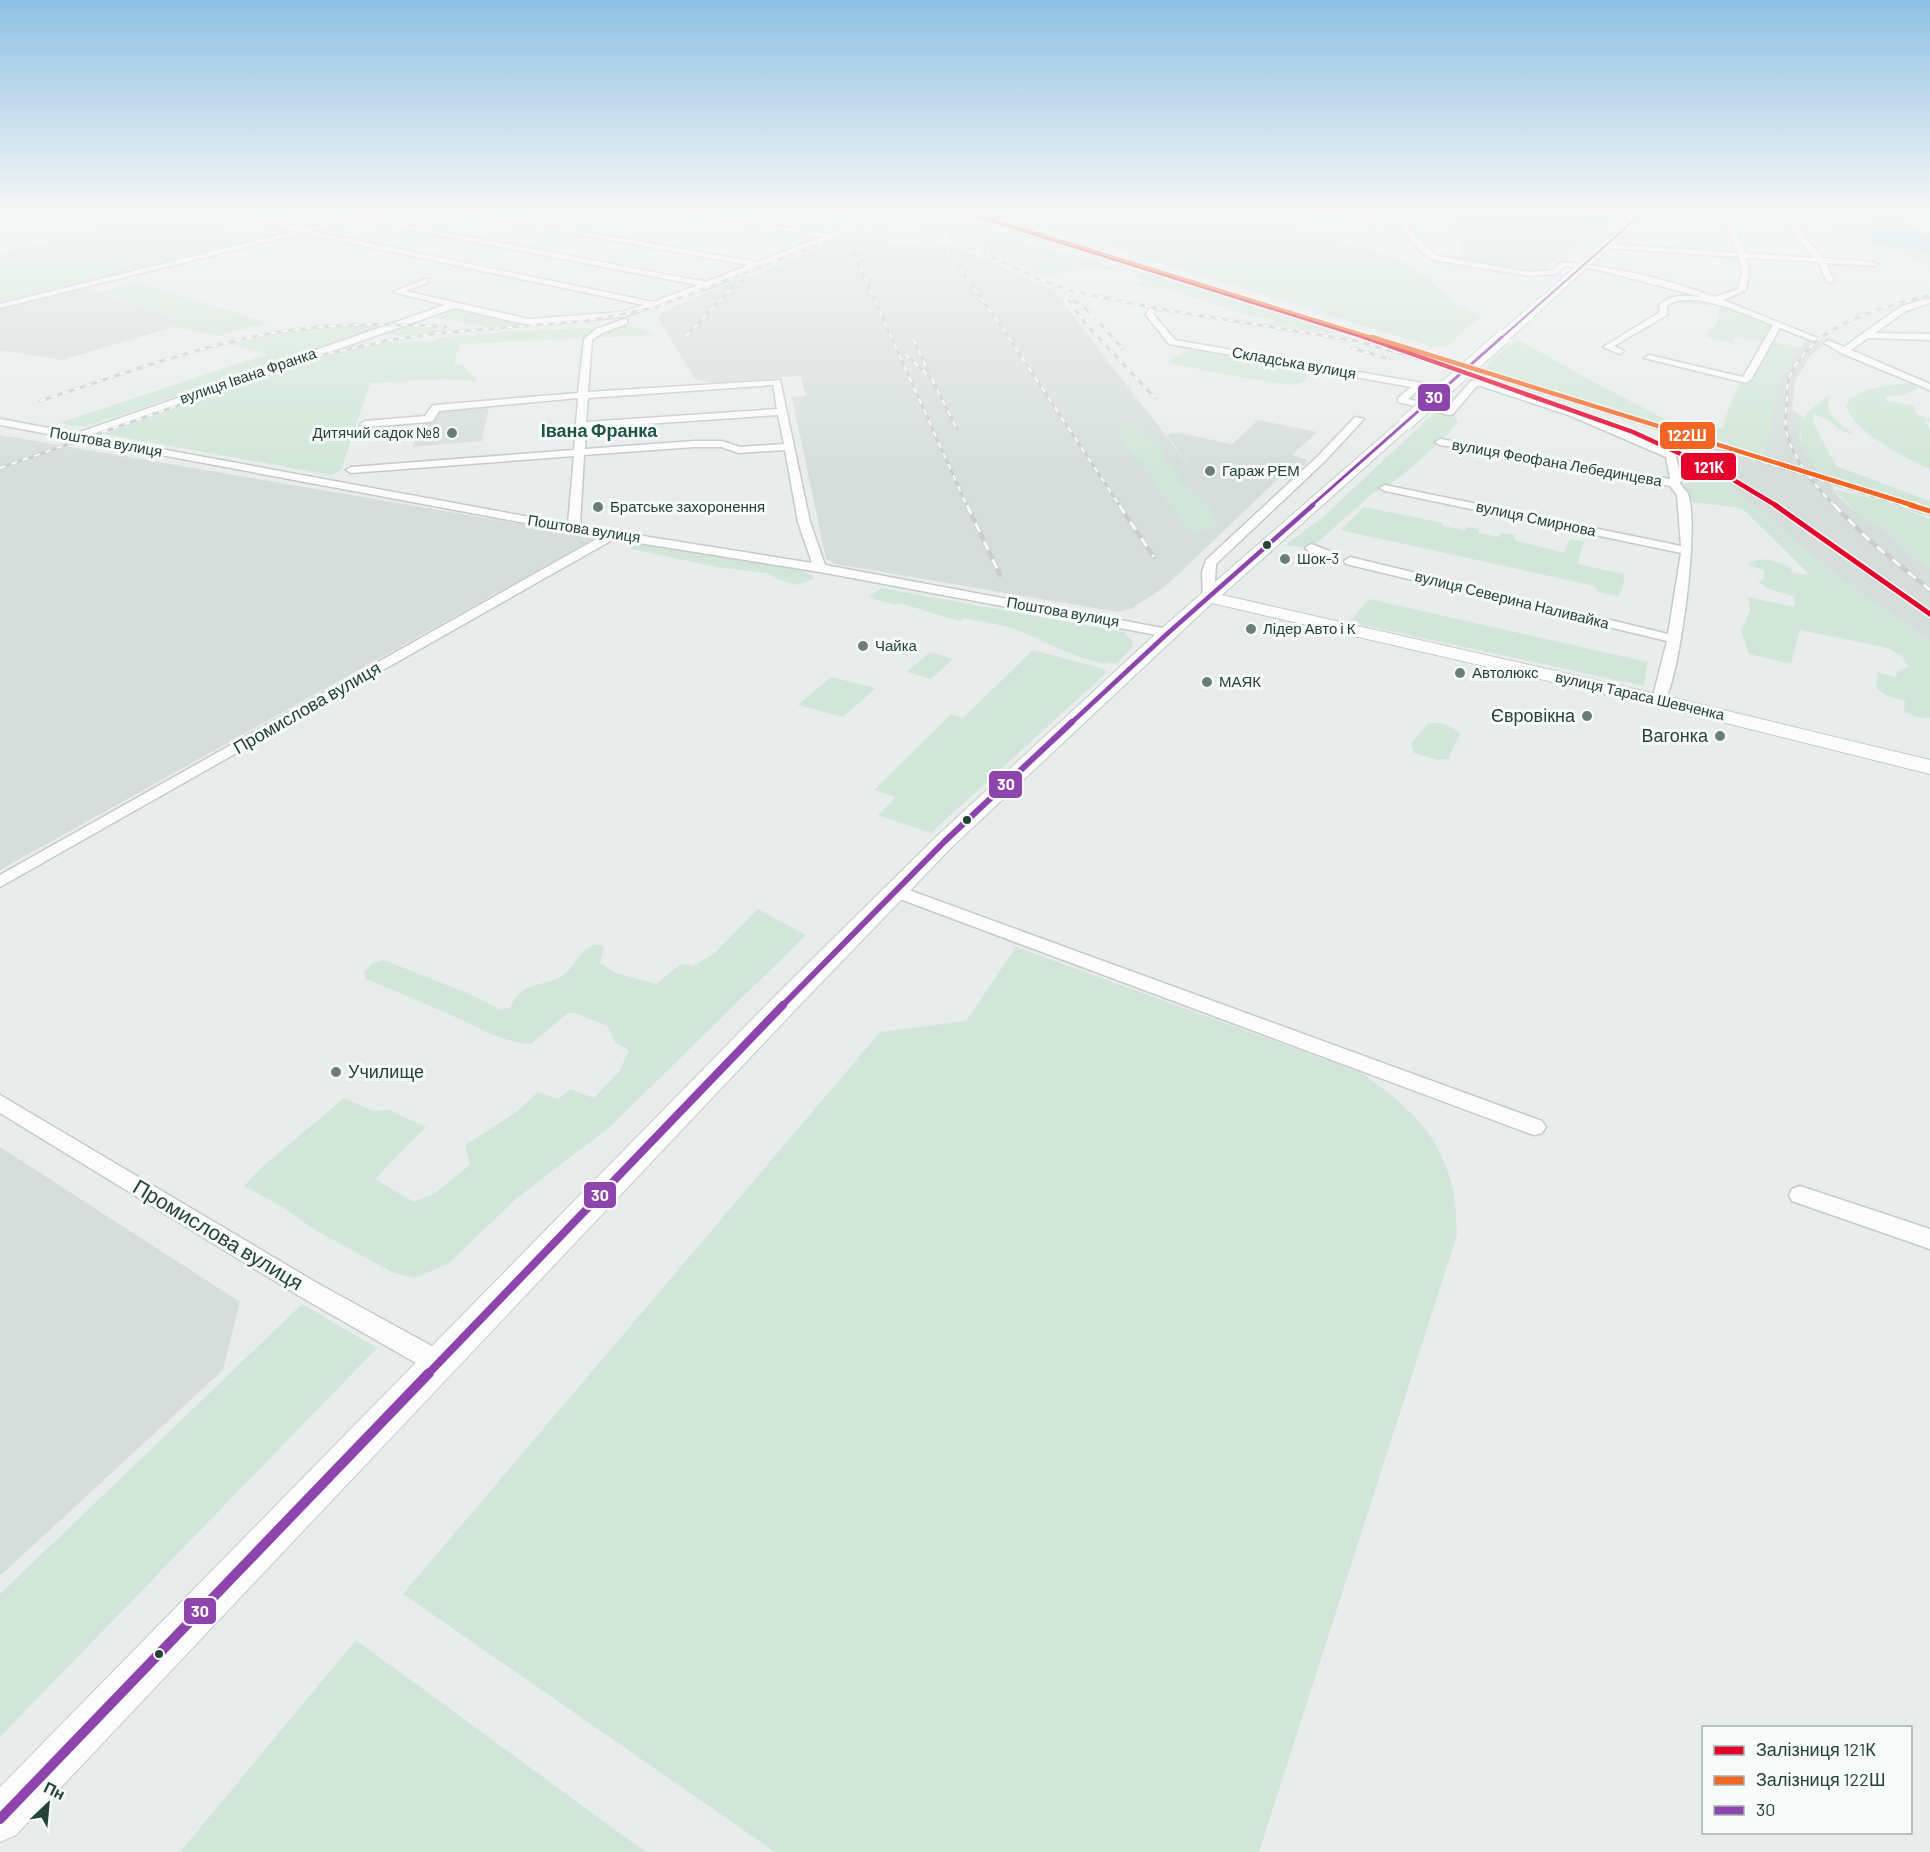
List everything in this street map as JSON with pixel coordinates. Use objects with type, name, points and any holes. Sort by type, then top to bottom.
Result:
[{"type":"main road","points":[[0,1819],[945,841],[1168,633],[1549,295]]},
{"type":"main road","name":"вулиця Тараса Шевченка","points":[[1208,597],[1659,700],[1930,767]]},
{"type":"street","points":[[0,306],[42,295]]},
{"type":"street","points":[[412,295],[515,320],[538,322],[623,314],[679,295]]},
{"type":"street","points":[[607,295],[653,305]]},
{"type":"street","points":[[1708,295],[1816,339]]},
{"type":"street","points":[[1620,351],[1607,347],[1664,313],[1663,306],[1666,301],[1673,298],[1709,300],[1728,295]]},
{"type":"street","points":[[1844,351],[1903,309],[1927,301]]},
{"type":"street","name":"вулиця Івана Франка","points":[[77,436],[454,305]]},
{"type":"street","points":[[574,529],[588,339],[599,331],[654,313],[653,305]]},
{"type":"street","name":"Складська вулиця","points":[[1152,311],[1150,315],[1172,342],[1419,385],[1401,400],[1449,412],[1474,383],[1482,383],[1575,414],[1671,455],[1676,481],[1674,483]]},
{"type":"street","points":[[1649,358],[1746,380],[1778,324]]},
{"type":"street","points":[[1864,335],[1930,337]]},
{"type":"street","points":[[1828,343],[1930,387]]},
{"type":"street","points":[[365,424],[429,419],[435,408],[777,382],[804,522],[820,568]]},
{"type":"street","points":[[581,425],[782,412]]},
{"type":"street","points":[[1208,597],[1210,563],[1321,459],[1359,419]]},
{"type":"street","name":"Поштова вулиця","points":[[0,422],[574,529],[820,568],[1168,633]]},
{"type":"street","name":"вулиця Феофана Лебединцева","points":[[1440,442],[1674,483]]},
{"type":"street","points":[[351,470],[694,444],[722,444],[739,450],[789,447]]},
{"type":"street","points":[[1659,700],[1674,639],[1687,551],[1683,495],[1674,483]]},
{"type":"street","name":"вулиця Смирнова","points":[[1385,488],[1687,551]]},
{"type":"street","name":"Промислова вулиця","points":[[0,882],[614,534]]},
{"type":"street","points":[[1311,548],[1320,554],[1333,557]]},
{"type":"street","name":"вулиця Северина Наливайка","points":[[1350,561],[1674,639]]},
{"type":"street","points":[[895,891],[1535,1126]]},
{"type":"street","name":"Промислова вулиця","points":[[0,1103],[309,1290],[439,1363]]},
{"type":"street","points":[[1800,1195],[1930,1239]]},
{"type":"shaded area","points":[[48,295],[109,295],[183,322],[167,329],[62,360],[0,350],[0,306]]},
{"type":"shaded area","points":[[700,295],[1057,295],[1201,481],[1166,434],[1179,433],[1232,444],[1258,420],[1317,432],[1292,455],[1308,460],[1290,481],[1279,478],[1166,586],[1131,609],[1118,612],[835,564],[826,559],[792,397],[806,396],[800,376],[713,383],[695,379],[658,318],[664,311]]},
{"type":"shaded area","points":[[1810,337],[1825,343],[1810,356],[1795,381],[1792,410],[1803,417],[1799,437],[1817,470],[1831,476],[1833,489],[1839,497],[1863,518],[1883,529],[1908,553],[1930,569],[1930,640],[1837,576],[1721,478],[1681,457],[1697,436],[1764,454],[1777,383],[1788,360]]},
{"type":"shaded area","name":"Дитячий садок №8","points":[[489,406],[482,441],[412,447],[424,424],[435,418],[438,410]]},
{"type":"shaded area","points":[[0,435],[597,537],[0,870]]},
{"type":"shaded area","points":[[0,1147],[240,1302],[223,1370],[0,1576]]},
{"type":"green space","points":[[0,295],[43,295],[0,306]]},
{"type":"green space","points":[[111,295],[180,295],[267,323],[217,336],[169,326],[182,321]]},
{"type":"green space","points":[[1187,295],[1218,295],[1336,332],[1334,334],[1270,324],[1275,320],[1251,316]]},
{"type":"green space","points":[[1266,295],[1447,295],[1481,318],[1459,334],[1447,347],[1433,347]]},
{"type":"green space","points":[[1673,298],[1712,300],[1778,324],[1769,343],[1735,337],[1731,343],[1705,337],[1718,321],[1719,306],[1676,303],[1663,306]]},
{"type":"green space","points":[[458,309],[529,326],[489,327],[437,318]]},
{"type":"green space","points":[[354,325],[390,325],[84,427],[59,423],[268,354],[229,344],[293,331]]},
{"type":"green space","points":[[402,326],[455,331],[416,335],[377,335]]},
{"type":"green space","points":[[635,327],[656,335],[459,344],[454,365],[463,365],[477,381],[443,379],[370,383],[341,470],[331,475],[104,434],[353,345],[433,341],[440,337],[473,336],[507,331],[590,328],[599,331]]},
{"type":"green space","points":[[1521,341],[1697,436],[1483,369],[1509,345]]},
{"type":"green space","points":[[1774,342],[1799,347],[1781,375],[1764,455],[1727,444],[1688,425],[1699,424],[1723,428],[1728,409],[1741,381],[1751,383]]},
{"type":"green space","points":[[1191,348],[1310,368],[1311,372],[1303,382],[1291,385],[1168,362]]},
{"type":"green space","points":[[1907,383],[1919,388],[1903,395],[1888,396],[1885,400],[1914,406],[1916,414],[1930,419],[1930,422],[1925,422],[1930,428],[1930,469],[1881,443],[1869,434],[1850,415],[1846,405],[1851,399],[1865,391]]},
{"type":"green space","points":[[1829,395],[1829,408],[1834,418],[1853,434],[1842,431],[1820,416],[1813,415],[1813,422],[1836,466],[1930,501],[1930,507],[1817,471],[1804,447],[1800,429],[1808,413]]},
{"type":"green space","points":[[1435,412],[1452,414],[1458,422],[1418,461],[1394,481],[1374,492],[1311,548],[1285,545],[1322,518]]},
{"type":"green space","points":[[1136,425],[1149,438],[1158,442],[1166,460],[1179,475],[1179,481],[1210,508],[1217,522],[1212,528],[1198,535],[1187,527],[1153,484],[1155,480],[1123,446],[1120,434],[1123,431],[1120,429]]},
{"type":"green space","points":[[1721,478],[1837,576],[1930,640],[1930,718],[1920,718],[1904,712],[1905,701],[1885,695],[1876,688],[1878,672],[1895,677],[1898,671],[1908,667],[1903,657],[1888,648],[1800,630],[1791,664],[1749,654],[1741,631],[1750,611],[1748,597],[1795,607],[1794,596],[1771,590],[1758,582],[1763,579],[1765,571],[1747,564],[1752,561],[1768,560],[1790,567],[1793,573],[1810,575],[1744,510],[1692,502],[1683,484]]},
{"type":"green space","points":[[1833,489],[1883,501],[1930,519],[1930,569],[1908,553],[1883,529],[1863,518]]},
{"type":"green space","points":[[1364,507],[1443,523],[1443,526],[1465,530],[1467,527],[1479,529],[1478,533],[1499,537],[1501,533],[1515,535],[1514,540],[1564,553],[1570,539],[1584,541],[1577,564],[1625,574],[1622,590],[1617,596],[1598,592],[1595,586],[1340,530]]},
{"type":"green space","points":[[636,540],[754,560],[803,571],[813,576],[813,579],[797,585],[767,573],[717,567],[631,549],[628,545]]},
{"type":"green space","points":[[881,588],[1124,632],[1132,641],[1133,647],[1117,663],[1094,661],[1006,627],[964,618],[960,621],[906,605],[898,603],[895,605],[868,597]]},
{"type":"green space","points":[[1369,599],[1648,662],[1644,686],[1349,622]]},
{"type":"green space","points":[[1033,650],[1106,671],[931,833],[878,815],[896,797],[874,790],[951,714],[963,718]]},
{"type":"green space","points":[[930,652],[953,659],[931,679],[907,672]]},
{"type":"green space","points":[[831,677],[876,688],[843,717],[798,705]]},
{"type":"green space","points":[[1428,723],[1446,725],[1460,734],[1448,759],[1437,760],[1414,753],[1411,744]]},
{"type":"green space","points":[[758,909],[806,935],[611,1126],[517,1198],[448,1264],[414,1278],[392,1272],[315,1230],[284,1208],[244,1186],[261,1168],[344,1098],[373,1111],[389,1110],[426,1127],[375,1179],[414,1202],[435,1193],[470,1165],[465,1145],[515,1113],[538,1092],[558,1099],[570,1089],[594,1098],[619,1072],[629,1050],[615,1042],[607,1026],[576,1013],[568,1013],[531,1044],[500,1037],[366,979],[364,972],[372,963],[384,960],[467,993],[500,1009],[510,1008],[515,998],[522,992],[529,987],[560,977],[582,953],[596,945],[602,945],[604,949],[600,963],[616,973],[656,984],[681,964],[693,966],[715,953]]},
{"type":"green space","points":[[1016,947],[1360,1072],[1392,1096],[1417,1119],[1437,1148],[1452,1184],[1457,1235],[1259,1852],[775,1852],[403,1594],[880,1032],[966,1021]]},
{"type":"green space","points":[[302,1304],[377,1348],[0,1737],[0,1594]]},
{"type":"green space","points":[[356,1640],[614,1829],[646,1852],[180,1852]]},
{"type":"railway","points":[[0,468],[322,355],[390,340],[439,333],[586,321],[654,308],[687,295]]},
{"type":"railway","points":[[685,337],[725,295]]},
{"type":"railway","points":[[873,295],[967,506]]},
{"type":"railway","points":[[979,295],[1120,506]]},
{"type":"railway","points":[[1066,295],[1084,322],[1155,398]]},
{"type":"railway","points":[[1094,295],[1155,308],[1357,341],[1483,377]]},
{"type":"railway","points":[[1808,476],[1790,444],[1785,422],[1787,387],[1799,360],[1812,345],[1829,332],[1848,322],[1890,306],[1928,295]]},
{"type":"railway","points":[[1069,297],[1090,312]]},
{"type":"railway","points":[[1096,319],[1122,348]]},
{"type":"railway","points":[[40,401],[184,354],[273,333],[316,327],[359,325],[446,327]]},
{"type":"railway","points":[[913,339],[928,371]]},
{"type":"railway","points":[[1352,348],[1389,359]]},
{"type":"railway","points":[[905,354],[932,379],[957,429]]},
{"type":"railway","points":[[1475,372],[1808,476]]},
{"type":"railway","points":[[1808,476],[1905,506]]},
{"type":"railway","points":[[1808,476],[1835,506]]},
{"type":"railway","points":[[967,505],[1000,575]]},
{"type":"railway","points":[[1119,505],[1154,557]]},
{"type":"railway","points":[[1901,505],[1930,514]]},
{"type":"railway","points":[[1835,506],[1870,541],[1930,590]]},
{"type":"rail line","name":"121К","points":[[1230,295],[1411,352],[1633,432],[1722,473],[1774,504],[1930,614]]},
{"type":"rail line","name":"122Ш","points":[[1237,295],[1930,511]]},
{"type":"transit line","name":"30","points":[[0,1819],[787,1001],[945,841],[1168,633],[1549,295]]},
{"type":"place","name":"Дитячий садок №8","points":[[452,433]]},
{"type":"place","name":"Гараж РЕМ","points":[[1210,471]]},
{"type":"place","name":"Братське захоронення","points":[[598,507]]},
{"type":"place","name":"Шок-3","points":[[1285,559]]},
{"type":"place","name":"Лідер Авто і К","points":[[1251,629]]},
{"type":"place","name":"Чайка","points":[[863,646]]},
{"type":"place","name":"Автолюкс","points":[[1460,673]]},
{"type":"place","name":"МАЯК","points":[[1207,682]]},
{"type":"place","name":"Євровікна","points":[[1587,716]]},
{"type":"place","name":"Вагонка","points":[[1720,736]]},
{"type":"place","name":"Училище","points":[[336,1072]]},
{"type":"district","name":"Івана Франка","points":[[599,431]]}]
